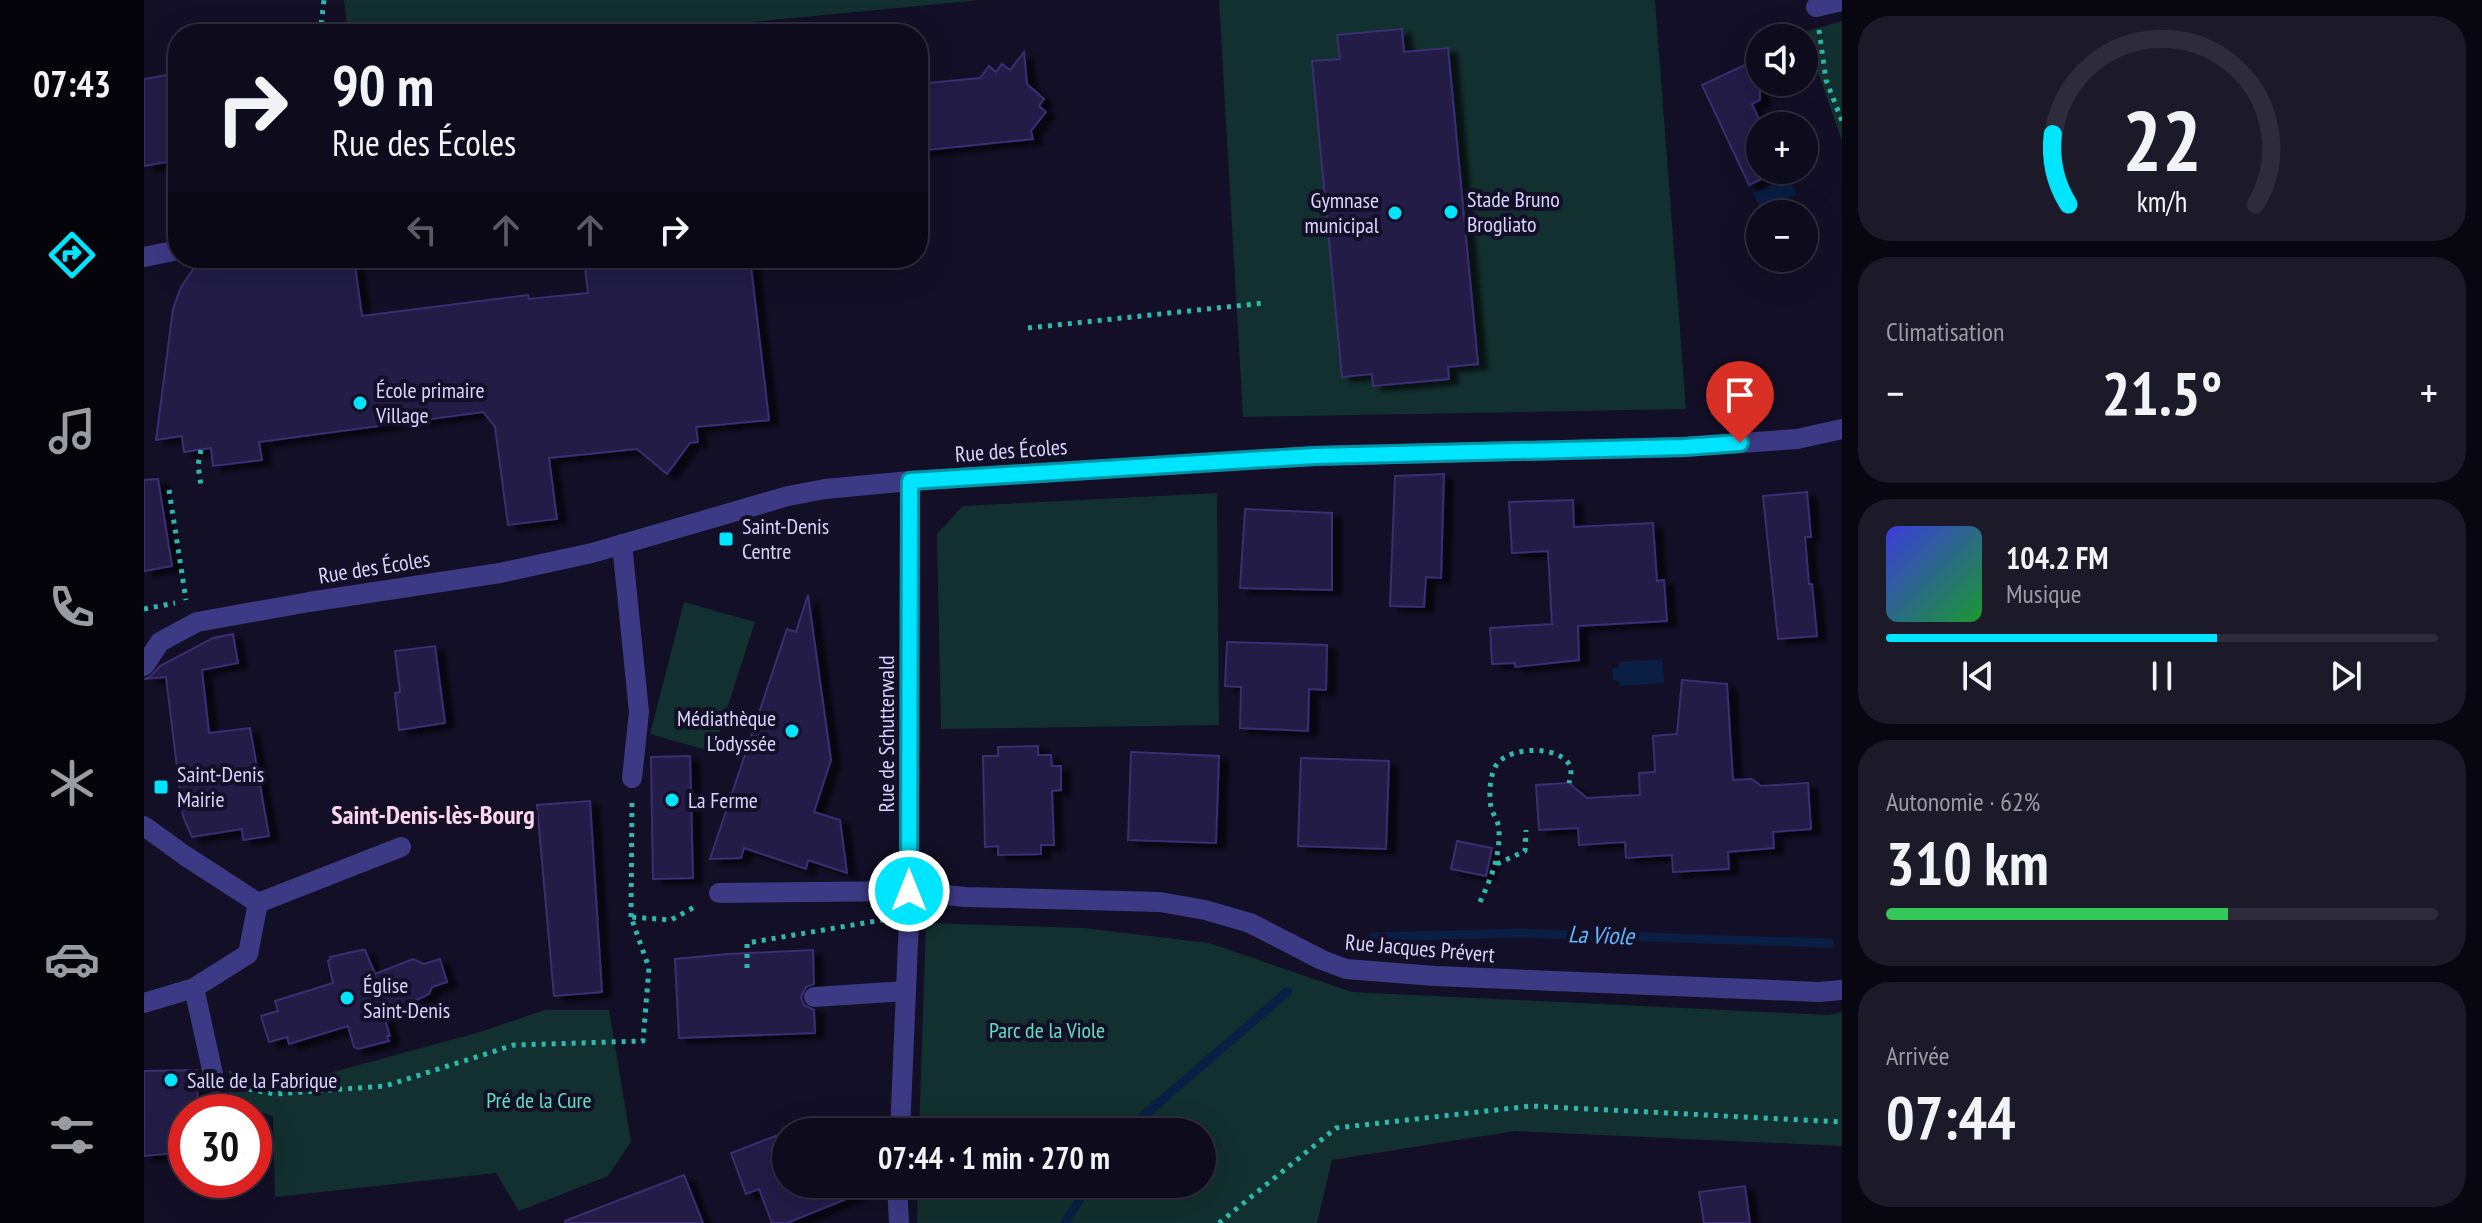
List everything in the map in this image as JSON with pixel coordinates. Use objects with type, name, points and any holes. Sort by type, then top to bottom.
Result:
[{"type":"street","points":[[1816,7],[1842,1]]},
{"type":"street","points":[[144,257],[168,252]]},
{"type":"street","name":"Rue des Écoles","points":[[144,666],[160,642],[197,622],[500,573],[622,544],[788,496],[825,489],[1314,456],[1684,447],[1797,439],[1842,429]]},
{"type":"street","name":"Rue de Schutterwald","points":[[901,1118],[909,891],[910,481]]},
{"type":"street","points":[[622,544],[639,712],[632,778]]},
{"type":"street","points":[[144,826],[258,903]]},
{"type":"street","points":[[258,903],[401,847]]},
{"type":"street","name":"Rue Jacques Prévert","points":[[719,893],[909,891],[965,897],[1160,902],[1205,910],[1250,923],[1346,969],[1447,977],[1819,992],[1842,990]]},
{"type":"street","points":[[144,1003],[194,988],[248,954],[258,903]]},
{"type":"street","points":[[194,988],[215,1083]]},
{"type":"street","points":[[814,997],[906,991]]},
{"type":"street","points":[[898,1198],[899,1223]]},
{"type":"path","points":[[321,24],[324,0]]},
{"type":"path","points":[[1816,7],[1826,80],[1842,121]]},
{"type":"path","points":[[1028,328],[1264,303]]},
{"type":"path","points":[[201,450],[198,465],[201,486]]},
{"type":"path","points":[[169,490],[186,601],[197,622]]},
{"type":"path","points":[[144,609],[200,599]]},
{"type":"path","points":[[1480,902],[1497,864],[1500,826],[1491,808],[1490,786],[1495,766],[1509,753],[1527,750],[1548,752],[1564,758],[1571,770],[1569,783]]},
{"type":"path","points":[[215,1083],[274,1094],[385,1086],[514,1045],[643,1041],[649,968],[631,917],[632,778]]},
{"type":"path","points":[[1497,864],[1525,851],[1526,830]]},
{"type":"path","points":[[631,917],[671,920],[719,893]]},
{"type":"path","points":[[747,968],[747,943],[890,919]]},
{"type":"path","points":[[1219,1223],[1336,1128],[1531,1106],[1842,1122]]},
{"type":"green space","points":[[344,0],[980,0],[731,24],[347,24]]},
{"type":"green space","name":"Stade Bruno Brogliato","points":[[1219,0],[1655,0],[1686,409],[1243,417]]},
{"type":"green space","points":[[1842,21],[1842,141],[1818,72],[1818,28]]},
{"type":"green space","points":[[1217,493],[1219,725],[941,729],[937,534],[963,506]]},
{"type":"green space","points":[[684,602],[755,622],[713,752],[650,734]]},
{"type":"green space","name":"Parc de la Viole","points":[[926,923],[1084,928],[1209,943],[1352,992],[1828,1015],[1842,1012],[1842,1146],[1515,1131],[1332,1160],[1317,1223],[917,1223],[918,1198],[1216,1198],[1216,1118],[919,1118]]},
{"type":"green space","name":"Pré de la Cure","points":[[545,1010],[609,1010],[631,1142],[608,1176],[519,1211],[496,1173],[275,1197],[272,1094],[229,1094],[229,1070],[271,1089],[480,1032]]},
{"type":"water","points":[[1772,184],[1792,184],[1796,194],[1784,200],[1756,200],[1753,193]]},
{"type":"water","points":[[1662,659],[1664,683],[1620,686],[1620,682],[1613,680],[1612,669],[1619,666],[1619,662]]},
{"type":"building","name":"Gymnase municipal","points":[[1402,29],[1404,52],[1448,48],[1478,364],[1448,367],[1449,379],[1373,386],[1372,374],[1342,377],[1312,61],[1340,59],[1337,35]]},
{"type":"building","points":[[1024,52],[1027,84],[1044,99],[1039,106],[1046,112],[1031,131],[1033,139],[928,150],[928,83],[980,78],[989,66],[996,72],[1002,64],[1010,70]]},
{"type":"building","points":[[1746,65],[1746,96],[1760,96],[1760,100],[1752,104],[1756,112],[1746,112],[1746,179],[1702,85]]},
{"type":"building","points":[[168,75],[168,162],[144,166],[144,79]]},
{"type":"building","points":[[194,268],[355,268],[362,316],[528,295],[529,299],[588,293],[585,268],[751,268],[769,420],[696,427],[698,442],[690,443],[667,474],[637,449],[549,458],[557,519],[508,525],[495,427],[483,412],[259,442],[262,460],[213,466],[211,448],[184,452],[182,436],[156,440],[173,309],[181,287]]},
{"type":"building","points":[[1444,474],[1441,578],[1426,577],[1424,607],[1390,606],[1395,476]]},
{"type":"building","points":[[158,479],[172,566],[144,571],[144,480]]},
{"type":"building","points":[[1807,492],[1811,537],[1805,537],[1817,636],[1778,639],[1763,496]]},
{"type":"building","points":[[1573,500],[1574,527],[1653,523],[1657,581],[1664,580],[1667,621],[1578,626],[1579,660],[1515,667],[1515,663],[1492,664],[1490,628],[1552,624],[1548,551],[1512,553],[1509,502]]},
{"type":"building","points":[[1245,509],[1332,513],[1332,590],[1240,588]]},
{"type":"building","points":[[808,595],[831,760],[814,812],[840,820],[847,873],[808,860],[806,869],[744,848],[741,858],[710,859],[787,629],[796,632]]},
{"type":"building","points":[[233,634],[238,663],[202,670],[209,733],[250,728],[269,836],[243,840],[242,829],[192,837],[183,816],[166,677],[144,679],[160,666],[213,638]]},
{"type":"building","points":[[1227,642],[1327,645],[1326,690],[1309,689],[1308,731],[1240,728],[1241,687],[1225,686]]},
{"type":"building","points":[[435,646],[445,723],[399,730],[395,693],[400,692],[395,651]]},
{"type":"building","points":[[1682,680],[1727,684],[1733,780],[1752,779],[1761,786],[1808,783],[1811,829],[1773,832],[1774,848],[1728,852],[1729,869],[1673,872],[1672,855],[1626,858],[1625,842],[1579,845],[1578,828],[1539,830],[1536,785],[1569,783],[1587,798],[1640,795],[1639,773],[1655,772],[1653,736],[1677,734]]},
{"type":"building","points":[[1038,746],[1038,755],[1051,755],[1052,766],[1061,766],[1061,790],[1052,791],[1054,845],[1041,845],[1041,854],[998,855],[998,846],[985,847],[983,756],[998,756],[998,747]]},
{"type":"building","points":[[1131,752],[1219,756],[1216,843],[1128,840]]},
{"type":"building","name":"La Ferme","points":[[690,756],[693,878],[653,879],[651,757]]},
{"type":"building","points":[[1301,758],[1389,761],[1386,849],[1298,846]]},
{"type":"building","points":[[590,801],[602,992],[554,996],[537,805]]},
{"type":"building","points":[[1457,841],[1492,848],[1486,876],[1451,869]]},
{"type":"building","name":"Église Saint-Denis","points":[[365,950],[375,974],[413,959],[424,964],[440,959],[447,982],[432,987],[429,994],[384,1016],[389,1041],[358,1049],[354,1047],[348,1026],[289,1044],[287,1037],[269,1042],[261,1016],[278,1011],[275,1001],[333,983],[328,961],[330,957]]},
{"type":"building","points":[[813,950],[814,984],[806,987],[801,997],[804,1005],[814,1010],[815,1033],[679,1038],[675,959]]},
{"type":"building","points":[[197,1070],[198,1094],[168,1094],[168,1154],[144,1156],[144,1071]]},
{"type":"building","points":[[772,1137],[772,1198],[849,1198],[787,1223],[772,1223],[759,1189],[746,1194],[731,1153]]},
{"type":"building","points":[[684,1175],[703,1223],[565,1223],[565,1221]]},
{"type":"building","points":[[1745,1186],[1750,1223],[1704,1223],[1699,1192]]},
{"type":"waterway","name":"La Viole","points":[[1373,937],[1518,933],[1829,943]]},
{"type":"waterway","name":"La Viole","points":[[1141,1118],[1288,991]]},
{"type":"waterway","name":"La Viole","points":[[1065,1223],[1080,1198]]},
{"type":"place","name":"Stade Bruno Brogliato","points":[[1451,212]]},
{"type":"place","name":"Gymnase municipal","points":[[1395,213]]},
{"type":"place","name":"École primaire Village","points":[[360,403]]},
{"type":"place","name":"Saint-Denis Centre","points":[[726,539]]},
{"type":"place","name":"Médiathèque L'odyssée","points":[[792,731]]},
{"type":"place","name":"Saint-Denis Mairie","points":[[161,787]]},
{"type":"place","name":"La Ferme","points":[[672,800]]},
{"type":"place","name":"Église Saint-Denis","points":[[347,998]]},
{"type":"place","name":"Salle de la Fabrique","points":[[171,1080]]},
{"type":"district","name":"Saint-Denis-lès-Bourg","points":[[433,814]]},
{"type":"route","points":[[909,891],[910,481],[1314,456],[1740,443]]}]
